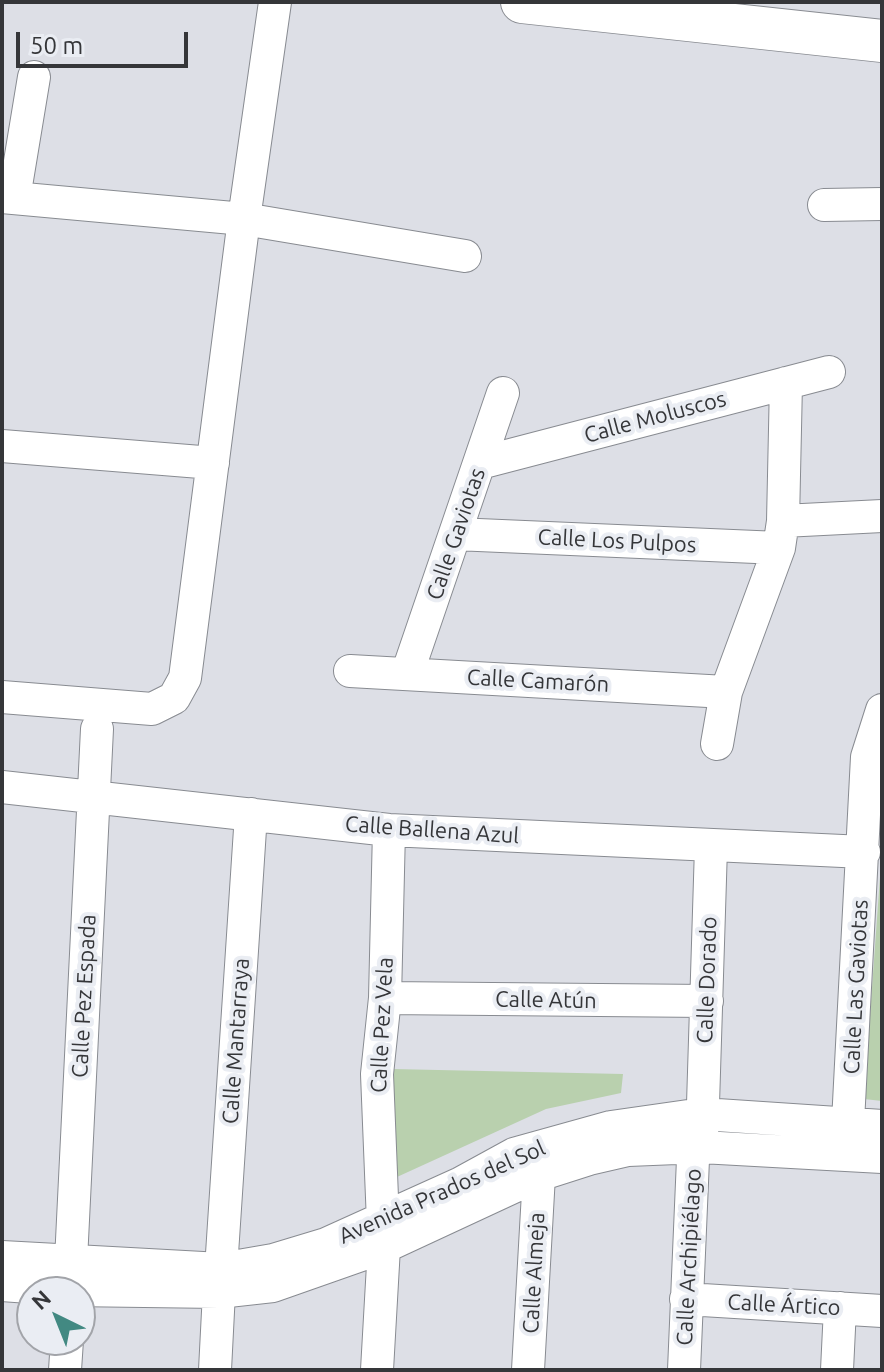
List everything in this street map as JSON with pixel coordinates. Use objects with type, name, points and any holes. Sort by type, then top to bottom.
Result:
[{"type":"main road","points":[[522,2],[882,41]]},
{"type":"street","points":[[2,697],[152,709],[174,698],[185,678],[275,2]]},
{"type":"street","points":[[34,77],[8,198],[244,219],[465,256]]},
{"type":"street","points":[[824,205],[882,204]]},
{"type":"street","name":"Calle Moluscos","points":[[480,463],[829,372]]},
{"type":"street","points":[[717,744],[726,692],[781,534],[786,383]]},
{"type":"street","name":"Calle Gaviotas","points":[[407,674],[503,393]]},
{"type":"street","points":[[2,446],[213,463]]},
{"type":"street","name":"Calle Los Pulpos","points":[[455,534],[781,534],[882,516]]},
{"type":"street","name":"Calle Camarón","points":[[350,671],[726,692]]},
{"type":"street","name":"Calle Las Gaviotas","points":[[848,1122],[867,757],[882,710]]},
{"type":"street","name":"Calle Pez Espada","points":[[70,1276],[97,729]]},
{"type":"street","name":"Calle Ballena Azul","points":[[2,787],[389,830],[864,852]]},
{"type":"street","name":"Calle Mantarraya","points":[[215,1370],[251,814]]},
{"type":"street","name":"Calle Pez Vela","points":[[377,1370],[383,1234],[377,1074],[385,998],[389,830]]},
{"type":"street","name":"Calle Dorado","points":[[701,1147],[711,847]]},
{"type":"street","name":"Calle Atún","points":[[385,998],[707,1001]]},
{"type":"street","name":"Avenida Prados del Sol","points":[[96,1281],[220,1280],[273,1286],[383,1234],[514,1154],[611,1127],[702,1114],[882,1126]]},
{"type":"street","name":"Avenida Prados del Sol","points":[[383,1234],[451,1218],[539,1175],[628,1150],[701,1147],[882,1157]]},
{"type":"street","name":"Calle Archipiélago","points":[[684,1370],[693,1159],[701,1147]]},
{"type":"street","name":"Calle Almeja","points":[[528,1370],[539,1175]]},
{"type":"street","name":"Avenida Prados del Sol","points":[[2,1257],[56,1276]]},
{"type":"street","name":"Calle Ártico","points":[[686,1299],[882,1311]]},
{"type":"street","points":[[837,1370],[840,1308]]},
{"type":"green space","points":[[882,849],[882,1101],[864,1099]]},
{"type":"green space","points":[[392,1069],[623,1074],[621,1093],[546,1109],[386,1182]]}]
